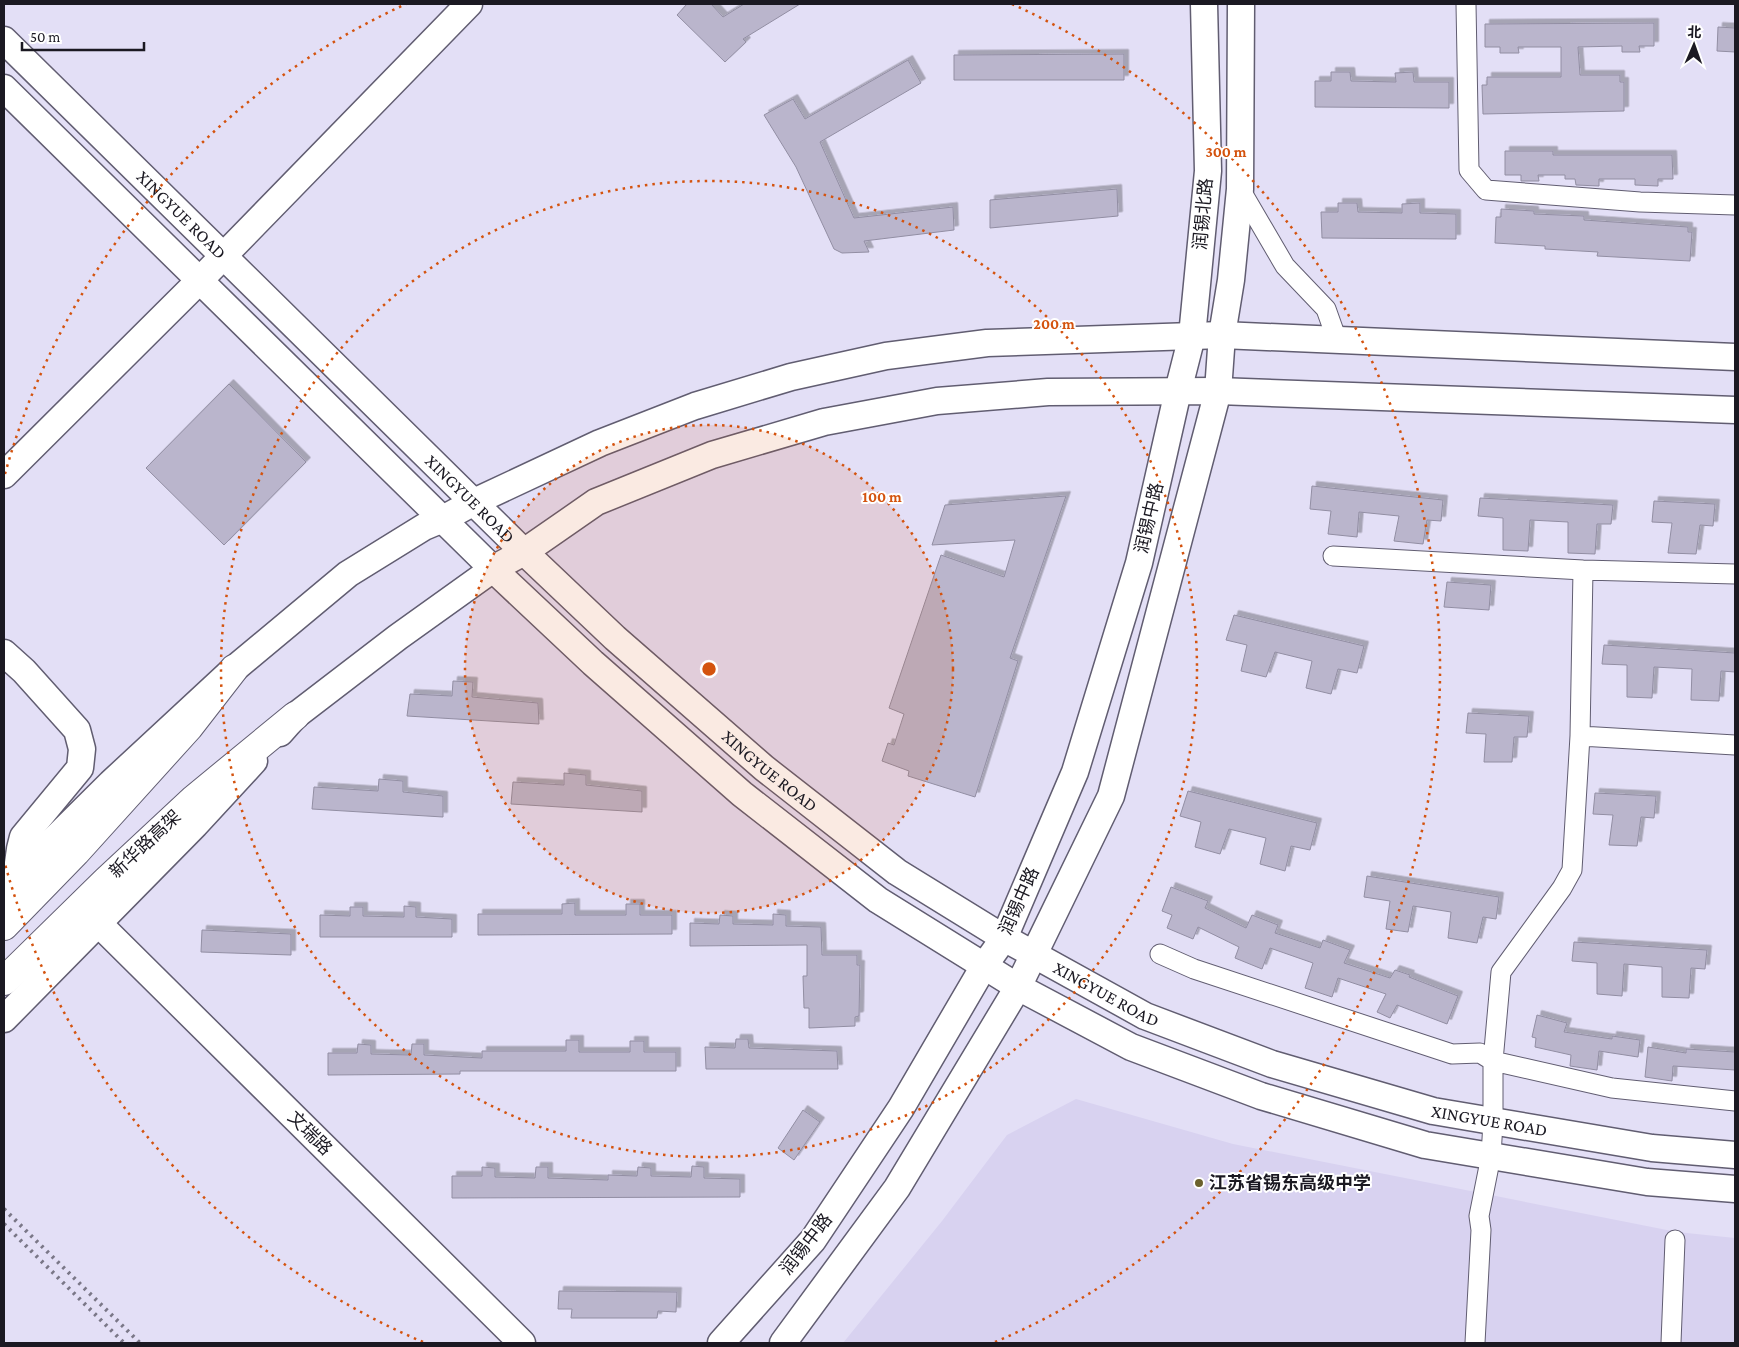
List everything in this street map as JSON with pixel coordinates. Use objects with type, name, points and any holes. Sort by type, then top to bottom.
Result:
[{"type":"highway","points":[[4,926],[76,852],[189,727],[234,669]]},
{"type":"highway","name":"新华路高架","points":[[4,981],[106,880],[194,799],[295,716]]},
{"type":"main road","points":[[4,475],[223,256],[469,4]]},
{"type":"main road","name":"润锡北路","points":[[1178,391],[1192,336],[1208,171],[1204,4]]},
{"type":"main road","name":"润锡北路","points":[[1218,391],[1222,336],[1231,280],[1240,189],[1241,4]]},
{"type":"main road","name":"XINGYUE ROAD","points":[[4,40],[524,552],[616,638],[764,768],[897,872],[1004,938],[1146,1016],[1272,1064],[1433,1111],[1652,1148],[1735,1155]]},
{"type":"main road","name":"XINGYUE ROAD","points":[[4,88],[493,569],[593,663],[742,794],[878,900],[1018,986],[1131,1047],[1261,1096],[1425,1145],[1647,1182],[1735,1189]]},
{"type":"main road","points":[[8,888],[112,782],[234,669],[348,574],[424,527],[474,502],[600,443],[695,406],[791,377],[886,356],[987,343],[1222,336],[1735,357]]},
{"type":"main road","name":"润锡中路","points":[[721,1343],[813,1240],[901,1108],[984,966],[1004,938],[1075,772],[1139,562],[1178,391]]},
{"type":"main road","points":[[4,1019],[195,825],[295,716],[398,637],[493,569],[524,552],[596,502],[712,455],[824,422],[938,401],[1048,392],[1218,391],[1735,410]]},
{"type":"main road","name":"润锡中路","points":[[783,1343],[897,1188],[1018,986],[1111,796],[1218,391]]},
{"type":"main road","points":[[4,653],[24,671],[77,730],[82,748],[80,768],[23,837],[8,888]]},
{"type":"main road","points":[[4,673],[38,687]]},
{"type":"main road","name":"文瑞路","points":[[98,923],[522,1343]]},
{"type":"street","points":[[1466,4],[1469,170],[1486,190],[1640,202],[1735,205]]},
{"type":"street","points":[[1240,189],[1285,266],[1326,308],[1337,340]]},
{"type":"street","points":[[1333,556],[1583,570],[1735,574]]},
{"type":"street","points":[[1475,1343],[1481,1230],[1479,1216],[1491,1156],[1493,1061],[1501,972],[1562,888],[1572,870],[1580,736],[1583,570]]},
{"type":"street","points":[[1580,736],[1735,745]]},
{"type":"street","points":[[1160,954],[1194,969],[1452,1054],[1480,1053],[1493,1061],[1612,1088],[1735,1101]]},
{"type":"street","points":[[1671,1343],[1676,1240]]},
{"type":"shaded area","name":"江苏省锡东高级中学","points":[[1076,1099],[1233,1144],[1677,1232],[1735,1238],[1735,1343],[843,1343],[942,1221],[1007,1135]]},
{"type":"building","points":[[687,4],[711,4],[723,17],[744,4],[800,4],[743,39],[746,42],[725,62],[677,15]]},
{"type":"building","points":[[1654,23],[1654,46],[1639,46],[1640,52],[1622,52],[1622,46],[1578,47],[1580,75],[1620,75],[1620,82],[1624,82],[1624,111],[1483,114],[1482,85],[1487,85],[1487,77],[1561,77],[1561,47],[1518,47],[1519,53],[1500,53],[1500,47],[1485,47],[1485,24]]},
{"type":"building","points":[[1718,27],[1735,28],[1735,52],[1717,51]]},
{"type":"building","points":[[1124,54],[1124,80],[954,80],[954,55]]},
{"type":"building","points":[[908,60],[921,83],[820,142],[854,218],[953,207],[954,230],[864,241],[869,252],[842,253],[834,249],[796,167],[764,115],[793,99],[805,119]]},
{"type":"building","points":[[1331,72],[1350,72],[1351,81],[1396,82],[1395,73],[1413,72],[1414,82],[1449,82],[1449,108],[1315,107],[1315,81],[1331,81]]},
{"type":"building","points":[[1505,151],[1553,151],[1553,155],[1672,155],[1673,179],[1658,179],[1658,186],[1635,185],[1635,179],[1599,179],[1599,186],[1576,185],[1575,179],[1565,179],[1565,175],[1538,175],[1539,181],[1521,181],[1521,175],[1505,175]]},
{"type":"building","points":[[1117,189],[1118,216],[990,228],[990,200]]},
{"type":"building","points":[[1338,203],[1357,203],[1358,212],[1402,213],[1402,204],[1420,203],[1420,213],[1456,214],[1456,239],[1322,238],[1321,212],[1338,212]]},
{"type":"building","points":[[1501,209],[1534,211],[1534,214],[1584,216],[1584,220],[1688,227],[1688,232],[1692,232],[1690,261],[1597,256],[1598,252],[1545,249],[1545,246],[1495,243],[1496,217],[1501,217]]},
{"type":"building","points":[[229,384],[306,462],[224,545],[146,468]]},
{"type":"building","points":[[1312,486],[1443,500],[1441,521],[1427,520],[1423,544],[1394,541],[1399,516],[1359,512],[1357,537],[1328,534],[1331,511],[1310,509]]},
{"type":"building","points":[[1066,496],[1010,658],[1018,661],[975,797],[908,776],[909,771],[882,761],[888,743],[894,745],[904,714],[889,708],[941,555],[1004,577],[1015,540],[932,545],[945,505]]},
{"type":"building","points":[[1480,498],[1613,505],[1611,524],[1597,524],[1595,554],[1568,553],[1568,522],[1530,520],[1528,551],[1503,550],[1503,518],[1478,516]]},
{"type":"building","points":[[1654,501],[1715,504],[1713,526],[1700,525],[1696,554],[1668,553],[1672,523],[1652,522]]},
{"type":"building","points":[[1447,582],[1491,585],[1489,610],[1444,607]]},
{"type":"building","points":[[1234,615],[1364,646],[1357,673],[1338,669],[1331,694],[1306,688],[1312,661],[1275,652],[1266,677],[1241,671],[1247,645],[1226,640]]},
{"type":"building","points":[[1604,645],[1735,653],[1735,672],[1721,671],[1719,701],[1691,700],[1692,669],[1654,667],[1652,698],[1627,697],[1627,665],[1602,664]]},
{"type":"building","points":[[453,681],[473,682],[472,697],[538,703],[539,724],[407,716],[410,694],[452,696]]},
{"type":"building","points":[[1468,713],[1529,716],[1527,737],[1514,737],[1512,762],[1484,762],[1486,734],[1466,733]]},
{"type":"building","points":[[564,773],[586,775],[586,785],[642,791],[642,812],[511,804],[513,782],[564,785]]},
{"type":"building","points":[[379,779],[403,781],[403,792],[443,796],[443,817],[312,809],[314,787],[378,791]]},
{"type":"building","points":[[1188,791],[1317,823],[1310,850],[1291,846],[1285,871],[1260,864],[1266,838],[1229,829],[1220,854],[1195,847],[1201,822],[1180,816]]},
{"type":"building","points":[[1595,793],[1656,796],[1654,818],[1641,817],[1637,846],[1609,845],[1613,815],[1593,814]]},
{"type":"building","points":[[1367,876],[1499,897],[1496,919],[1483,917],[1477,943],[1448,938],[1451,912],[1413,906],[1408,932],[1386,929],[1390,901],[1364,897]]},
{"type":"building","points":[[1171,887],[1208,901],[1205,908],[1246,928],[1252,915],[1278,925],[1275,933],[1320,948],[1323,940],[1350,950],[1344,963],[1390,978],[1395,970],[1458,996],[1447,1024],[1397,1005],[1390,1018],[1377,1012],[1386,994],[1338,978],[1332,997],[1305,988],[1313,963],[1270,948],[1262,969],[1235,958],[1239,947],[1198,927],[1193,939],[1167,928],[1172,915],[1162,911]]},
{"type":"building","points":[[575,903],[575,915],[626,915],[626,904],[640,904],[640,915],[672,915],[672,934],[478,935],[478,914],[562,914],[562,904]]},
{"type":"building","points":[[404,906],[416,907],[416,917],[452,919],[452,937],[320,937],[320,915],[350,916],[350,907],[363,907],[363,916],[404,917]]},
{"type":"building","points":[[773,914],[786,915],[786,926],[821,927],[822,955],[857,955],[857,965],[860,965],[859,1016],[855,1017],[855,1026],[809,1028],[809,1008],[804,1008],[803,976],[807,976],[807,945],[690,946],[690,923],[719,924],[720,915],[733,916],[733,924],[773,925]]},
{"type":"building","points":[[202,930],[291,934],[291,955],[201,952]]},
{"type":"building","points":[[1574,942],[1707,950],[1705,969],[1691,968],[1689,998],[1662,997],[1662,967],[1624,964],[1622,996],[1597,994],[1597,963],[1572,961]]},
{"type":"building","points":[[1537,1015],[1567,1023],[1564,1032],[1612,1039],[1612,1036],[1640,1040],[1638,1057],[1599,1051],[1597,1070],[1570,1066],[1571,1055],[1535,1047],[1536,1038],[1532,1037]]},
{"type":"building","points":[[736,1039],[748,1039],[749,1048],[837,1051],[838,1069],[706,1069],[705,1047],[735,1048]]},
{"type":"building","points":[[566,1040],[579,1040],[579,1052],[630,1052],[630,1041],[644,1041],[644,1052],[676,1052],[676,1071],[460,1071],[460,1074],[328,1075],[328,1053],[357,1053],[358,1044],[371,1045],[371,1054],[411,1055],[412,1044],[424,1044],[424,1055],[482,1058],[482,1051],[566,1051]]},
{"type":"building","points":[[1648,1047],[1686,1053],[1686,1049],[1735,1052],[1735,1070],[1673,1066],[1672,1081],[1645,1077]]},
{"type":"building","points":[[803,1110],[820,1122],[794,1160],[778,1148]]},
{"type":"building","points":[[692,1166],[704,1167],[704,1178],[740,1179],[740,1197],[452,1198],[452,1176],[482,1176],[482,1167],[495,1168],[495,1177],[535,1178],[536,1167],[548,1167],[548,1178],[608,1180],[608,1175],[637,1176],[638,1167],[651,1168],[651,1176],[691,1177]]},
{"type":"building","points":[[559,1291],[677,1292],[676,1312],[658,1311],[657,1318],[571,1318],[572,1309],[558,1309]]},
{"type":"railway","points":[[4,1209],[140,1343]]},
{"type":"railway","points":[[4,1224],[124,1343]]},
{"type":"place","name":"江苏省锡东高级中学","points":[[1199,1183]]}]
